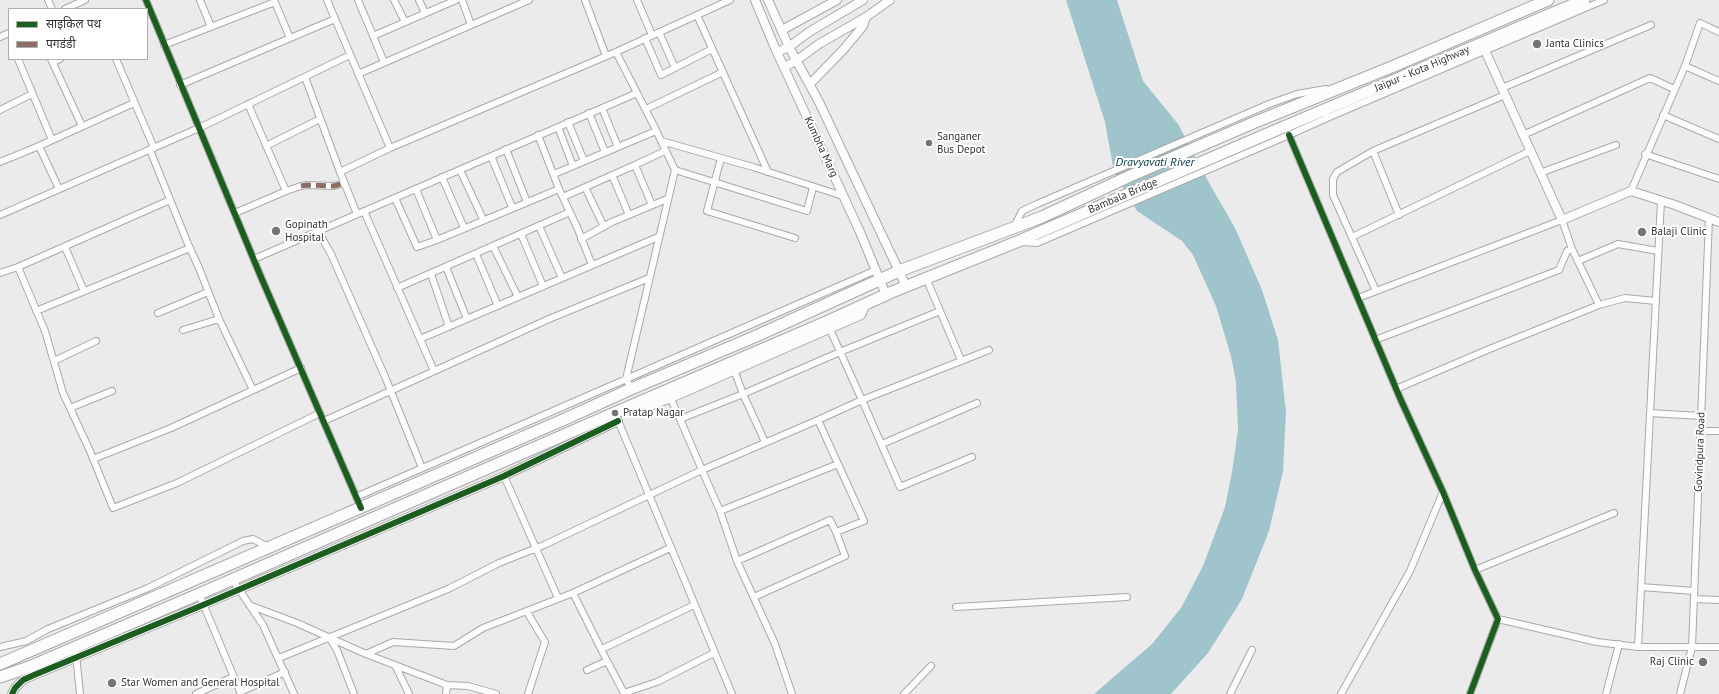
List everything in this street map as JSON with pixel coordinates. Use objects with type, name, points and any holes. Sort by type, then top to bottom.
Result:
[{"type":"highway","name":"Bambala Bridge","points":[[0,664],[361,508],[628,384],[754,337],[878,275],[899,271],[1013,228],[1253,123],[1496,24],[1548,0]]},
{"type":"highway","name":"Jaipur - Kota Highway","points":[[1260,137],[1326,114],[1483,47],[1584,0]]},
{"type":"highway","name":"Bambala Bridge","points":[[0,677],[76,653],[232,579],[616,417],[635,404],[669,394],[828,326],[866,304],[906,286],[1019,241],[1260,137]]},
{"type":"street","points":[[67,8],[85,0]]},
{"type":"street","points":[[200,0],[211,27]]},
{"type":"street","points":[[327,0],[390,148]]},
{"type":"street","points":[[358,0],[384,62]]},
{"type":"street","points":[[394,0],[405,22]]},
{"type":"street","points":[[419,0],[425,13]]},
{"type":"street","points":[[373,36],[456,0]]},
{"type":"street","points":[[462,0],[471,25]]},
{"type":"street","points":[[358,74],[529,0]]},
{"type":"street","points":[[584,0],[606,56]]},
{"type":"street","points":[[637,0],[652,35]]},
{"type":"street","points":[[340,172],[390,148],[616,52],[730,0]]},
{"type":"street","name":"Kumbha Marg","points":[[755,0],[886,295]]},
{"type":"street","name":"Kumbha Marg","points":[[768,0],[789,46],[810,84],[906,286]]},
{"type":"street","points":[[782,30],[824,3],[837,0]]},
{"type":"street","points":[[777,52],[863,0]]},
{"type":"street","points":[[785,67],[819,44],[866,17],[890,0]]},
{"type":"street","points":[[1599,305],[1572,249],[1562,220],[1483,47],[1604,0]]},
{"type":"street","points":[[164,45],[274,1],[290,38]]},
{"type":"street","points":[[697,15],[768,172]]},
{"type":"street","points":[[810,84],[843,50],[863,26],[866,17]]},
{"type":"street","points":[[150,19],[164,45],[361,508]]},
{"type":"street","points":[[180,85],[335,19]]},
{"type":"street","points":[[1630,192],[1645,154],[1685,66],[1700,23],[1719,32]]},
{"type":"street","points":[[1376,291],[1334,195],[1333,179],[1337,172],[1373,151],[1652,25]]},
{"type":"street","points":[[659,32],[676,68]]},
{"type":"street","points":[[644,38],[661,75],[712,49]]},
{"type":"street","points":[[616,52],[646,109],[675,170],[714,184],[807,211],[813,187]]},
{"type":"street","points":[[0,215],[199,128],[350,55]]},
{"type":"street","points":[[18,60],[52,140]]},
{"type":"street","points":[[116,60],[152,149],[170,200],[200,268],[219,319],[253,390]]},
{"type":"street","points":[[52,61],[82,126]]},
{"type":"street","points":[[1685,66],[1719,81]]},
{"type":"street","points":[[646,109],[723,72]]},
{"type":"street","points":[[306,77],[320,119],[357,214]]},
{"type":"street","points":[[1523,135],[1650,78],[1674,88]]},
{"type":"street","points":[[1013,228],[1022,211],[1269,104],[1297,94],[1344,87]]},
{"type":"street","points":[[254,259],[637,93]]},
{"type":"street","points":[[0,110],[32,94]]},
{"type":"street","points":[[0,162],[134,103]]},
{"type":"street","points":[[248,104],[286,191]]},
{"type":"street","points":[[602,108],[618,147]]},
{"type":"street","points":[[589,113],[605,152]]},
{"type":"street","points":[[1019,241],[1037,243],[1289,135],[1326,114]]},
{"type":"street","points":[[1663,115],[1719,139]]},
{"type":"street","points":[[266,146],[320,119]]},
{"type":"street","points":[[568,122],[584,161]]},
{"type":"street","points":[[558,127],[573,166]]},
{"type":"street","points":[[554,174],[656,131]]},
{"type":"street","points":[[1289,135],[1396,389],[1443,492],[1475,570],[1498,619],[1470,694]]},
{"type":"street","points":[[538,136],[592,265]]},
{"type":"street","points":[[661,142],[721,158],[843,196]]},
{"type":"street","points":[[1540,173],[1616,145]]},
{"type":"street","points":[[38,146],[59,189]]},
{"type":"street","points":[[506,149],[527,202]]},
{"type":"street","points":[[563,197],[665,151]]},
{"type":"street","points":[[1373,151],[1399,215]]},
{"type":"street","points":[[1352,237],[1530,151]]},
{"type":"street","points":[[1645,154],[1719,179]]},
{"type":"street","points":[[491,156],[512,207]]},
{"type":"street","points":[[721,158],[707,211],[795,238]]},
{"type":"street","points":[[636,165],[652,206]]},
{"type":"street","points":[[460,170],[483,219]]},
{"type":"street","points":[[356,497],[422,468],[628,384],[658,237],[675,170]]},
{"type":"street","points":[[612,175],[629,215]]},
{"type":"street","points":[[442,178],[464,228]]},
{"type":"street","points":[[235,213],[286,191],[307,185],[334,186],[344,183]]},
{"type":"street","points":[[586,187],[604,226]]},
{"type":"street","points":[[416,189],[437,240]]},
{"type":"street","points":[[395,198],[417,247],[559,189]]},
{"type":"street","points":[[1358,298],[1562,220],[1630,192],[1675,205],[1719,222]]},
{"type":"street","points":[[581,239],[604,226],[667,199]]},
{"type":"street","points":[[0,273],[65,247],[170,200]]},
{"type":"street","points":[[1638,647],[1661,201]]},
{"type":"street","points":[[364,211],[434,370]]},
{"type":"street","points":[[398,288],[570,212]]},
{"type":"street","name":"Govindpura Road","points":[[1680,694],[1692,647],[1709,218]]},
{"type":"street","points":[[539,226],[562,278]]},
{"type":"street","points":[[318,231],[331,254],[422,468]]},
{"type":"street","points":[[521,234],[543,286]]},
{"type":"street","points":[[420,339],[658,237]]},
{"type":"street","points":[[1578,261],[1618,244],[1658,251]]},
{"type":"street","points":[[494,246],[518,297]]},
{"type":"street","points":[[65,247],[84,291]]},
{"type":"street","points":[[36,311],[190,248]]},
{"type":"street","points":[[1375,340],[1559,270],[1567,251],[1572,249]]},
{"type":"street","points":[[476,254],[498,306]]},
{"type":"street","points":[[18,266],[45,331],[63,393],[113,508],[178,483],[320,413]]},
{"type":"street","points":[[446,267],[467,319]]},
{"type":"street","points":[[431,274],[449,327]]},
{"type":"street","points":[[324,421],[549,319],[649,278]]},
{"type":"street","points":[[926,278],[961,360]]},
{"type":"street","points":[[158,313],[208,292]]},
{"type":"street","points":[[1396,389],[1487,350],[1599,305],[1625,298],[1656,301]]},
{"type":"street","points":[[680,419],[940,312]]},
{"type":"street","points":[[183,330],[219,319]]},
{"type":"street","points":[[828,326],[900,486],[972,457]]},
{"type":"street","points":[[54,361],[96,341]]},
{"type":"street","points":[[278,658],[448,589],[499,563],[536,549],[702,470],[765,442],[862,400],[989,350]]},
{"type":"street","points":[[732,367],[765,442]]},
{"type":"street","points":[[93,459],[171,428],[301,368]]},
{"type":"street","points":[[70,408],[112,391]]},
{"type":"street","points":[[669,394],[720,511],[737,561],[775,644],[792,694]]},
{"type":"street","points":[[882,444],[977,403]]},
{"type":"street","points":[[1650,413],[1701,416]]},
{"type":"street","points":[[12,694],[15,688],[23,680],[76,653],[203,606],[238,589],[504,476],[616,417],[732,694]]},
{"type":"street","points":[[818,420],[864,521],[836,532]]},
{"type":"street","points":[[1701,431],[1719,431]]},
{"type":"street","points":[[720,511],[838,464]]},
{"type":"street","points":[[504,476],[558,598]]},
{"type":"street","points":[[1341,694],[1410,571],[1443,492]]},
{"type":"street","points":[[1475,570],[1614,513]]},
{"type":"street","points":[[737,561],[830,520],[836,532],[845,556],[754,597]]},
{"type":"street","points":[[0,647],[26,641],[48,629],[148,588],[243,541],[253,539],[268,547]]},
{"type":"street","points":[[366,654],[393,642],[454,646],[483,628],[573,593],[670,548]]},
{"type":"street","points":[[232,579],[263,625],[294,694]]},
{"type":"street","points":[[1641,587],[1694,591]]},
{"type":"street","points":[[573,593],[624,693],[657,682],[714,653]]},
{"type":"street","points":[[199,594],[240,693],[285,672]]},
{"type":"street","points":[[956,607],[1127,597]]},
{"type":"street","points":[[1694,599],[1719,600]]},
{"type":"street","points":[[249,605],[297,623],[366,654],[447,685],[468,686],[496,694]]},
{"type":"street","points":[[602,649],[694,605]]},
{"type":"street","points":[[527,612],[544,642],[528,694]]},
{"type":"street","points":[[1498,619],[1597,642],[1638,647],[1719,646]]},
{"type":"street","points":[[329,637],[337,650],[354,694]]},
{"type":"street","points":[[1606,694],[1619,644]]},
{"type":"street","points":[[1230,694],[1252,650]]},
{"type":"street","points":[[76,653],[80,694]]},
{"type":"street","points":[[587,670],[607,661]]},
{"type":"street","points":[[395,665],[409,694]]},
{"type":"street","points":[[904,694],[931,666]]},
{"type":"street","points":[[196,694],[233,677]]},
{"type":"street","points":[[446,694],[447,685]]},
{"type":"water","name":"Dravyavati River","points":[[1066,0],[1117,0],[1143,81],[1178,124],[1235,228],[1262,290],[1278,340],[1286,412],[1283,471],[1269,531],[1242,599],[1208,653],[1171,694],[1094,694],[1152,644],[1181,608],[1203,566],[1225,507],[1232,472],[1238,430],[1236,382],[1231,356],[1216,306],[1193,255],[1182,241],[1137,211],[1114,172],[1105,122]]},
{"type":"marked path","points":[[301,186],[334,186],[344,183]]},
{"type":"cycle path","points":[[146,0],[261,277],[361,508]]},
{"type":"cycle path","points":[[1289,135],[1400,398],[1443,492],[1475,570],[1498,619],[1470,694]]},
{"type":"cycle path","points":[[12,694],[15,688],[23,680],[34,675],[203,605],[504,476],[618,421]]},
{"type":"place","name":"Janta Clinics","points":[[1537,44]]},
{"type":"place","name":"Sanganer Bus Depot","points":[[929,143]]},
{"type":"place","name":"Gopinath Hospital","points":[[276,231]]},
{"type":"place","name":"Balaji Clinic","points":[[1642,232]]},
{"type":"place","name":"Pratap Nagar","points":[[615,413]]},
{"type":"place","name":"Raj Clinic","points":[[1703,662]]},
{"type":"place","name":"Star Women and General Hospital","points":[[112,683]]}]
